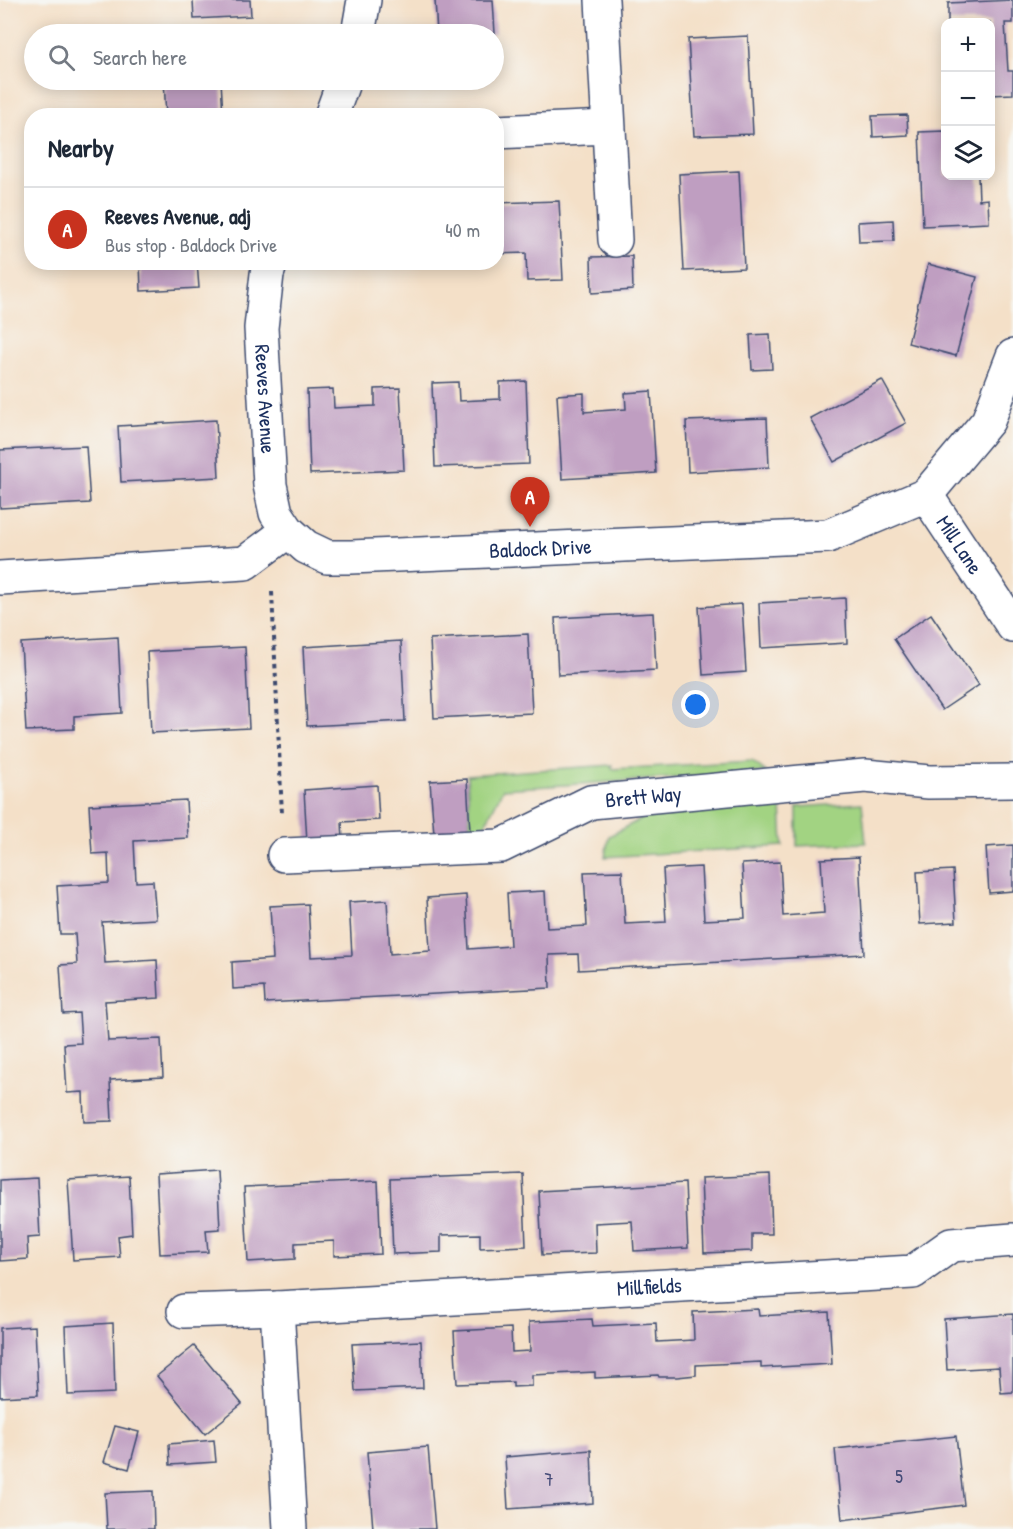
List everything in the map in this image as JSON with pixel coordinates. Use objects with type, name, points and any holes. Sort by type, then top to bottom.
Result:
[{"type":"street","points":[[360,24],[364,0]]},
{"type":"street","points":[[602,0],[615,240]]},
{"type":"street","points":[[334,108],[340,90]]},
{"type":"street","points":[[504,132],[609,127]]},
{"type":"street","name":"Reeves Avenue","points":[[268,270],[261,328],[270,485],[276,513],[288,531]]},
{"type":"street","name":"Baldock Drive","points":[[288,531],[306,547],[327,557],[828,536],[926,495],[988,421],[1013,356]]},
{"type":"street","name":"Mill Lane","points":[[926,495],[1013,626]]},
{"type":"street","points":[[0,578],[245,563],[288,531]]},
{"type":"street","name":"Brett Way","points":[[284,855],[501,846],[591,802],[866,776],[929,782],[1013,781]]},
{"type":"street","name":"Millfields","points":[[183,1311],[277,1308],[913,1272],[951,1245],[1013,1240]]},
{"type":"street","points":[[277,1308],[290,1529]]},
{"type":"path","points":[[272,590],[284,855]]},
{"type":"green space","points":[[752,761],[766,772],[503,789],[482,830],[470,831],[467,775],[612,765],[612,769]]},
{"type":"green space","points":[[862,803],[866,843],[797,846],[797,807]]},
{"type":"green space","points":[[781,804],[783,846],[605,857],[609,836],[656,811]]},
{"type":"building","points":[[193,0],[250,0],[251,16],[194,19]]},
{"type":"building","points":[[435,0],[493,0],[494,24],[436,24]]},
{"type":"building","points":[[1013,0],[1013,23],[1005,23],[1008,71],[1013,71],[1013,94],[995,95],[995,18],[948,18],[948,3]]},
{"type":"building","points":[[748,36],[753,134],[694,136],[688,39]]},
{"type":"building","points":[[165,90],[222,90],[223,108],[166,108]]},
{"type":"building","points":[[907,115],[908,135],[873,137],[872,116]]},
{"type":"building","points":[[941,131],[941,180],[978,180],[979,200],[988,199],[989,223],[923,226],[919,132]]},
{"type":"building","points":[[739,171],[744,268],[684,271],[679,174]]},
{"type":"building","points":[[559,201],[563,280],[527,281],[526,253],[504,254],[504,203]]},
{"type":"building","points":[[893,220],[894,241],[859,242],[858,222]]},
{"type":"building","points":[[632,256],[633,290],[592,293],[591,257]]},
{"type":"building","points":[[928,264],[977,277],[956,356],[908,343]]},
{"type":"building","points":[[140,270],[198,270],[199,288],[141,291]]},
{"type":"building","points":[[770,334],[772,369],[752,370],[750,335]]},
{"type":"building","points":[[882,380],[906,423],[834,462],[810,418]]},
{"type":"building","points":[[526,381],[529,464],[435,467],[432,383],[458,382],[459,401],[500,399],[500,382]]},
{"type":"building","points":[[400,388],[404,470],[310,474],[307,390],[333,389],[334,408],[375,406],[375,389]]},
{"type":"building","points":[[651,391],[656,473],[562,479],[557,395],[584,393],[584,412],[626,409],[625,393]]},
{"type":"building","points":[[767,418],[769,467],[688,472],[686,421]]},
{"type":"building","points":[[216,420],[219,477],[121,482],[118,426]]},
{"type":"building","points":[[86,446],[90,503],[0,508],[0,450]]},
{"type":"building","points":[[845,598],[847,643],[761,648],[759,603]]},
{"type":"building","points":[[742,604],[746,672],[703,675],[699,607]]},
{"type":"building","points":[[653,613],[656,670],[558,675],[555,618]]},
{"type":"building","points":[[931,614],[979,685],[942,710],[894,639]]},
{"type":"building","points":[[528,634],[532,713],[434,718],[430,639]]},
{"type":"building","points":[[118,637],[122,713],[74,716],[74,729],[26,731],[21,643]]},
{"type":"building","points":[[401,641],[405,721],[307,726],[303,647]]},
{"type":"building","points":[[245,647],[249,728],[151,733],[147,652]]},
{"type":"building","points":[[467,779],[470,831],[434,834],[430,781]]},
{"type":"building","points":[[377,785],[379,820],[342,822],[343,840],[307,842],[304,790]]},
{"type":"building","points":[[186,800],[188,838],[134,841],[136,882],[153,881],[156,919],[102,922],[105,963],[157,960],[159,998],[105,1001],[108,1041],[161,1039],[163,1077],[110,1080],[112,1121],[84,1122],[83,1092],[67,1093],[64,1044],[81,1043],[79,1013],[63,1014],[60,965],[77,964],[75,934],[60,934],[57,886],[109,883],[108,853],[92,854],[89,805]]},
{"type":"building","points":[[1013,845],[1013,891],[989,893],[986,847]]},
{"type":"building","points":[[859,857],[864,954],[579,970],[578,954],[549,955],[550,988],[265,1003],[264,987],[233,989],[232,962],[273,959],[270,906],[308,904],[311,957],[352,955],[349,902],[387,900],[390,954],[430,951],[427,898],[466,895],[469,949],[510,946],[507,893],[545,891],[547,928],[587,926],[584,872],[622,871],[625,924],[666,922],[663,869],[701,867],[704,920],[745,918],[742,864],[780,862],[783,916],[824,913],[821,859]]},
{"type":"building","points":[[953,870],[956,922],[920,924],[917,872]]},
{"type":"building","points":[[217,1170],[220,1229],[206,1230],[208,1252],[160,1254],[156,1174]]},
{"type":"building","points":[[523,1174],[526,1246],[480,1248],[480,1234],[441,1235],[441,1252],[393,1254],[390,1179]]},
{"type":"building","points":[[770,1175],[772,1234],[752,1234],[752,1251],[704,1253],[701,1178]]},
{"type":"building","points":[[129,1176],[132,1234],[118,1236],[120,1257],[73,1260],[68,1180]]},
{"type":"building","points":[[37,1178],[40,1237],[27,1238],[28,1259],[0,1261],[0,1180]]},
{"type":"building","points":[[378,1181],[381,1254],[334,1256],[334,1241],[295,1243],[295,1259],[248,1262],[244,1187]]},
{"type":"building","points":[[685,1183],[688,1248],[634,1251],[632,1221],[595,1223],[596,1253],[542,1255],[539,1191]]},
{"type":"building","points":[[758,1309],[759,1316],[829,1312],[832,1364],[761,1368],[761,1362],[696,1365],[696,1375],[677,1377],[659,1377],[658,1375],[595,1378],[595,1372],[532,1375],[532,1386],[513,1387],[513,1382],[457,1384],[454,1331],[511,1328],[512,1352],[530,1351],[529,1322],[592,1319],[593,1326],[656,1323],[657,1342],[694,1340],[693,1312]]},
{"type":"building","points":[[1013,1314],[1013,1392],[1001,1393],[999,1367],[947,1370],[944,1319]]},
{"type":"building","points":[[113,1323],[115,1393],[68,1395],[65,1326]]},
{"type":"building","points":[[35,1326],[38,1395],[0,1397],[0,1328]]},
{"type":"building","points":[[421,1341],[423,1388],[355,1391],[352,1344]]},
{"type":"building","points":[[194,1346],[242,1404],[205,1434],[157,1376]]},
{"type":"building","points":[[115,1426],[139,1432],[129,1469],[104,1462]]},
{"type":"building","points":[[956,1436],[964,1505],[842,1520],[835,1449]]},
{"type":"building","points":[[214,1440],[216,1462],[170,1465],[169,1444]]},
{"type":"building","points":[[428,1447],[435,1529],[373,1529],[367,1452]]},
{"type":"building","points":[[591,1450],[593,1503],[508,1509],[505,1457]]},
{"type":"building","points":[[153,1491],[154,1529],[107,1529],[105,1493]]},
{"type":"place","name":"Reeves Avenue, adj","points":[[530,527]]}]
